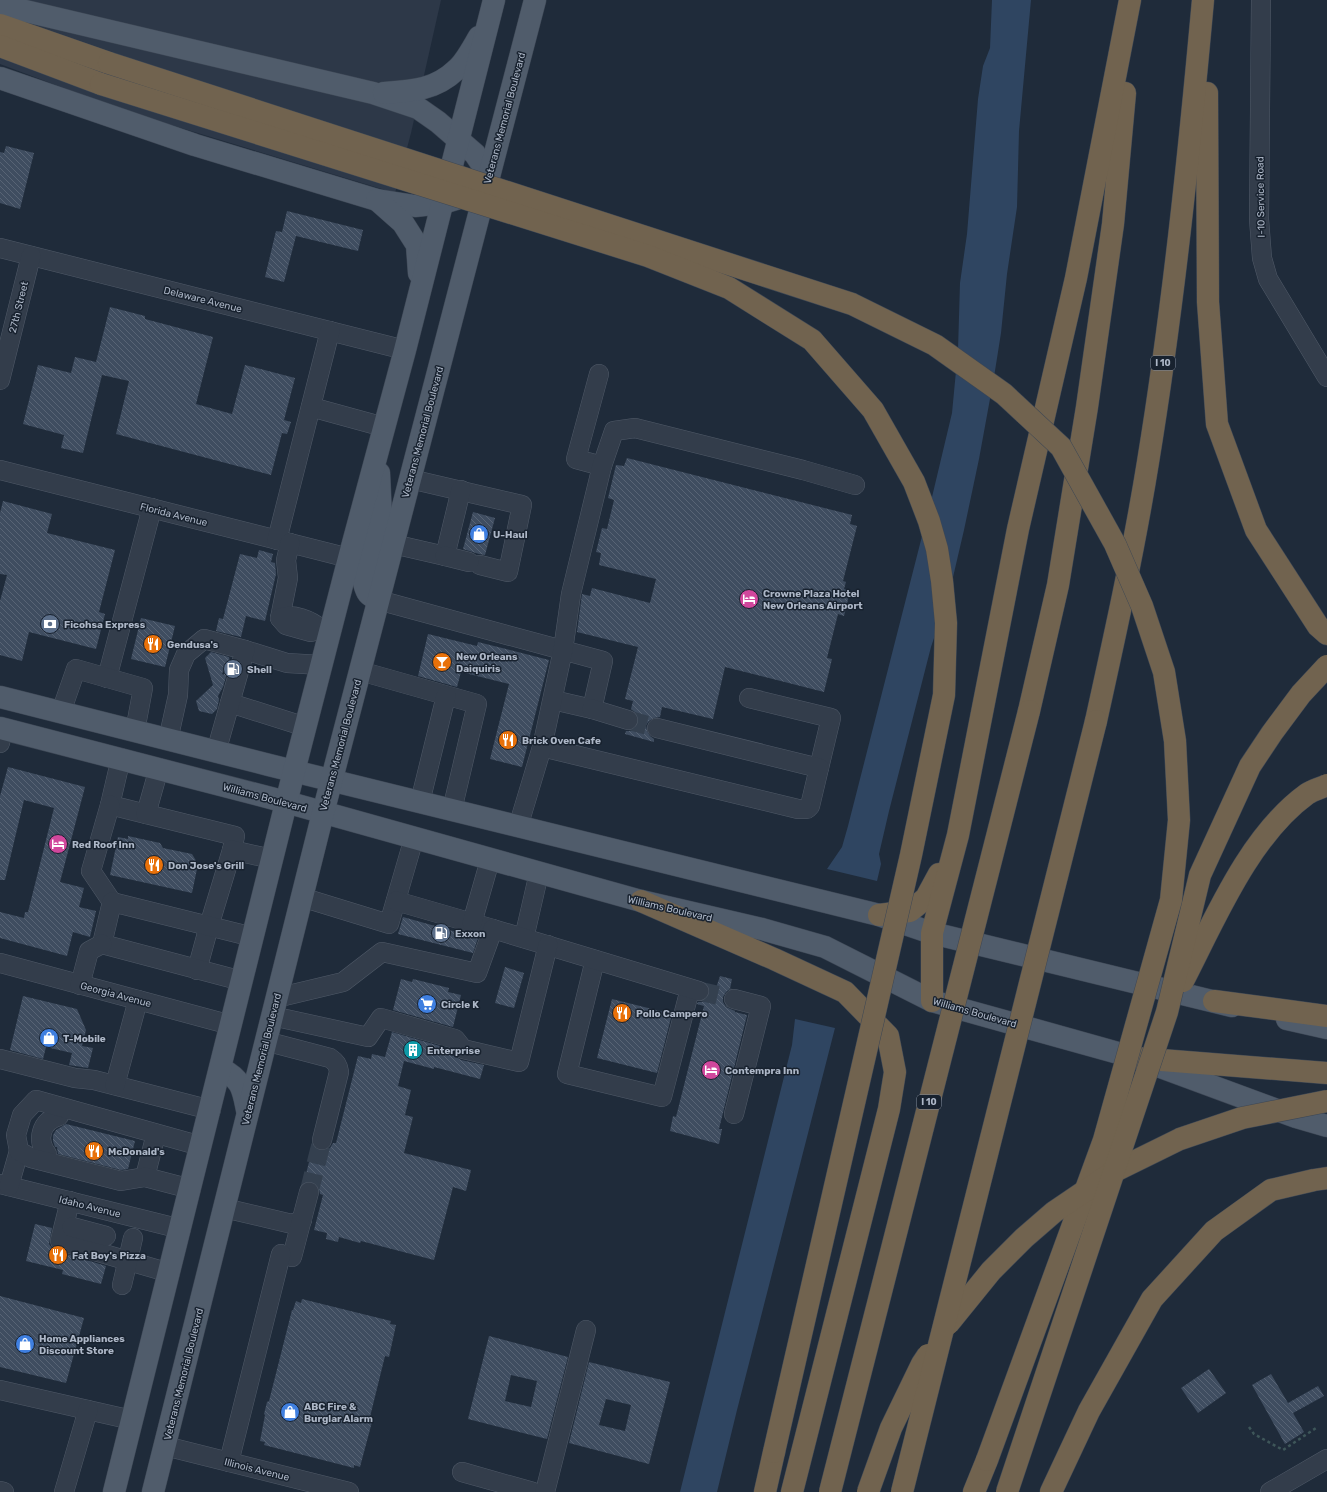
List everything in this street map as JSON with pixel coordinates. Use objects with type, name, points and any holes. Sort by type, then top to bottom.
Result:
[{"type":"highway","name":"I 10","points":[[830,1492],[1029,711],[1058,585],[1087,407],[1113,224],[1131,0]]},
{"type":"highway","points":[[932,1001],[932,933],[958,835],[1018,529],[1076,278],[1131,0]]},
{"type":"highway","name":"I 10","points":[[902,1492],[1096,721],[1124,595],[1144,487],[1167,339],[1205,0]]},
{"type":"highway","points":[[1205,0],[1208,302],[1217,424],[1256,530],[1318,626],[1327,634]]},
{"type":"highway","points":[[0,25],[109,63],[852,304],[935,345],[1004,394],[1060,447],[1115,544],[1142,606],[1161,664],[1175,741],[1179,820],[1171,900],[1104,1140],[974,1492]]},
{"type":"highway","points":[[0,46],[101,84],[648,256],[729,288],[812,340],[873,410],[914,482],[929,521],[937,549],[942,581],[946,623],[944,695],[912,855],[765,1492]]},
{"type":"highway","points":[[1007,1492],[1167,1012],[1200,875],[1250,766],[1300,694],[1327,666]]},
{"type":"highway","points":[[1167,1012],[1223,903],[1251,855],[1279,819],[1308,793],[1327,785]]},
{"type":"highway","points":[[879,915],[910,910],[926,898],[958,835]]},
{"type":"highway","points":[[641,901],[774,959],[845,992],[888,1036],[895,1072],[889,1109],[792,1492]]},
{"type":"highway","points":[[1214,1001],[1327,1016]]},
{"type":"highway","points":[[1136,1058],[1327,1073]]},
{"type":"highway","points":[[868,1492],[891,1428],[922,1364],[954,1316],[991,1271],[1024,1238],[1054,1212],[1114,1172],[1180,1139],[1242,1118],[1327,1101]]},
{"type":"highway","points":[[1051,1492],[1089,1411],[1152,1299],[1214,1231],[1271,1190],[1327,1178]]},
{"type":"main road","points":[[114,1492],[306,727],[321,665],[326,630],[349,558],[378,452],[494,0]]},
{"type":"main road","name":"Veterans Memorial Boulevard","points":[[153,1492],[331,781],[535,0]]},
{"type":"main road","points":[[0,5],[373,93],[418,108],[475,154],[487,183],[443,203],[415,206],[377,200],[195,145],[0,78]]},
{"type":"main road","points":[[373,93],[415,91],[434,85],[457,70],[488,25]]},
{"type":"main road","points":[[377,200],[403,223],[417,245],[420,292]]},
{"type":"main road","points":[[378,452],[381,517],[364,583],[369,596],[378,600]]},
{"type":"main road","points":[[0,696],[331,781],[879,915],[932,933],[1327,1028]]},
{"type":"main road","name":"Williams Boulevard","points":[[1,733],[121,758],[286,802],[641,901],[762,929],[825,948],[932,1001],[1136,1058],[1296,1117],[1327,1126]]},
{"type":"main road","points":[[221,1069],[231,1074],[238,1080],[243,1089],[248,1112]]},
{"type":"main road","points":[[127,1492],[176,1297],[181,1229]]},
{"type":"street","name":"I-10 Service Road","points":[[1261,0],[1259,219],[1262,258],[1268,279],[1327,377]]},
{"type":"street","name":"Delaware Avenue","points":[[0,248],[405,350]]},
{"type":"street","name":"27th Street","points":[[0,380],[31,256]]},
{"type":"street","points":[[326,630],[314,623],[288,615],[280,618],[288,578],[284,542],[311,407],[330,331]]},
{"type":"street","points":[[599,374],[576,459],[602,466]]},
{"type":"street","points":[[311,407],[384,427]]},
{"type":"street","points":[[518,827],[542,747],[563,650],[571,594],[602,466],[614,431],[635,428],[803,470],[855,485]]},
{"type":"street","name":"Florida Avenue","points":[[0,470],[349,558]]},
{"type":"street","points":[[393,544],[508,572],[522,505],[410,479]]},
{"type":"street","points":[[445,556],[461,490]]},
{"type":"street","points":[[107,678],[152,508]]},
{"type":"street","points":[[378,600],[603,661],[592,709]]},
{"type":"street","points":[[168,740],[178,695],[179,670],[186,654],[204,639],[287,663],[321,665]]},
{"type":"street","points":[[216,752],[245,650]]},
{"type":"street","points":[[61,712],[76,669],[143,688],[135,731]]},
{"type":"street","points":[[360,671],[477,704],[452,810]]},
{"type":"street","points":[[420,802],[446,696]]},
{"type":"street","points":[[542,747],[798,809],[807,809],[810,806],[831,718],[749,698]]},
{"type":"street","points":[[553,700],[592,709],[628,720]]},
{"type":"street","points":[[230,703],[306,727]]},
{"type":"street","points":[[657,728],[818,768]]},
{"type":"street","points":[[121,758],[110,805],[91,871],[112,902],[253,937]]},
{"type":"street","points":[[146,814],[159,768]]},
{"type":"street","points":[[110,805],[235,836],[197,970]]},
{"type":"street","points":[[274,1007],[343,982],[382,952],[414,838]]},
{"type":"street","points":[[232,850],[272,860]]},
{"type":"street","points":[[472,923],[490,860]]},
{"type":"street","points":[[524,938],[539,873]]},
{"type":"street","points":[[302,897],[389,924]]},
{"type":"street","points":[[396,901],[524,938],[695,990],[662,1097],[567,1074],[595,960]]},
{"type":"street","points":[[102,944],[112,902]]},
{"type":"street","points":[[382,952],[477,973],[493,929]]},
{"type":"street","points":[[80,985],[89,951],[102,944],[242,982]]},
{"type":"street","points":[[274,1007],[368,1037],[381,1018],[455,1039],[463,1048],[519,1062],[548,946]]},
{"type":"street","name":"Georgia Avenue","points":[[0,963],[231,1025]]},
{"type":"street","points":[[734,999],[761,1006],[734,1114]]},
{"type":"street","points":[[115,1085],[138,1000]]},
{"type":"street","points":[[265,1041],[330,1058],[338,1067],[337,1079],[322,1140]]},
{"type":"street","points":[[0,1059],[75,1078],[94,1080],[115,1085],[211,1110]]},
{"type":"street","points":[[5,1185],[18,1151],[16,1135],[22,1115],[36,1100],[201,1146]]},
{"type":"street","points":[[121,1181],[114,1173],[47,1154],[33,1146],[28,1140],[26,1133],[27,1126],[31,1116],[43,1111],[126,1132],[135,1128]]},
{"type":"street","points":[[145,1177],[156,1134]]},
{"type":"street","points":[[18,1151],[31,1158],[121,1181],[145,1177],[191,1189]]},
{"type":"street","name":"Idaho Avenue","points":[[5,1185],[181,1229]]},
{"type":"street","points":[[229,1462],[287,1256],[302,1220],[309,1192]]},
{"type":"street","points":[[70,1201],[60,1241],[170,1273]]},
{"type":"street","points":[[89,1232],[96,1208]]},
{"type":"street","points":[[224,1208],[292,1224],[302,1220]]},
{"type":"street","points":[[122,1285],[119,1259],[133,1238]]},
{"type":"street","points":[[545,1492],[586,1330]]},
{"type":"street","points":[[0,1390],[132,1420]]},
{"type":"street","points":[[64,1492],[88,1410]]},
{"type":"street","name":"Illinois Avenue","points":[[165,1446],[349,1492]]},
{"type":"street","points":[[1270,1492],[1327,1459]]},
{"type":"street","points":[[462,1472],[533,1492]]},
{"type":"street","points":[[0,1491],[4,1492]]},
{"type":"path","points":[[1249,1427],[1254,1434],[1283,1450],[1316,1428]]},
{"type":"shaded area","points":[[0,0],[441,0],[411,133],[395,193],[122,110],[0,64]]},
{"type":"water","points":[[992,0],[1031,0],[1019,131],[1017,207],[1007,274],[1001,333],[979,459],[964,530],[950,590],[931,647],[889,811],[879,854],[881,864],[877,881],[827,869],[842,847],[848,826],[952,413],[958,350],[960,283],[967,234],[978,99],[983,66],[990,48]]},
{"type":"water","points":[[795,1019],[835,1028],[717,1492],[680,1492],[792,1045]]},
{"type":"building","points":[[6,146],[34,153],[20,209],[0,203],[0,152],[4,153]]},
{"type":"building","points":[[287,211],[363,230],[358,251],[296,236],[284,282],[265,277],[276,231],[282,232]]},
{"type":"building","points":[[110,307],[145,316],[145,319],[213,337],[196,404],[232,414],[245,365],[295,378],[284,420],[291,422],[287,434],[282,433],[271,475],[116,434],[129,381],[102,375],[83,453],[61,448],[64,435],[23,424],[38,365],[71,373],[75,357],[96,362]]},
{"type":"building","name":"Crowne Plaza Hotel New Orleans Airport","points":[[627,458],[852,515],[850,524],[857,526],[843,581],[846,582],[844,589],[850,591],[844,616],[838,614],[827,658],[832,659],[824,692],[725,667],[713,719],[662,707],[660,717],[654,718],[646,725],[647,731],[654,739],[654,742],[625,734],[626,731],[631,731],[639,723],[639,718],[631,709],[633,701],[625,699],[638,647],[577,632],[582,594],[590,596],[592,588],[650,603],[656,579],[599,565],[601,553],[596,552],[602,528],[607,529],[614,500],[608,498],[616,465],[624,466]]},
{"type":"building","points":[[3,501],[52,514],[47,533],[115,550],[99,612],[105,614],[96,649],[29,632],[22,661],[0,655],[0,601],[7,575],[0,574],[0,513]]},
{"type":"building","name":"U-Haul","points":[[473,512],[495,518],[485,555],[463,549]]},
{"type":"building","points":[[259,550],[273,554],[271,562],[275,563],[276,574],[265,621],[246,616],[241,637],[216,631],[219,618],[223,619],[240,554],[257,558]]},
{"type":"building","name":"Gendusa's","points":[[141,618],[175,626],[165,667],[131,659]]},
{"type":"building","points":[[428,634],[477,646],[478,642],[549,660],[522,767],[490,759],[509,684],[461,672],[457,687],[418,676]]},
{"type":"building","points":[[211,652],[229,657],[230,662],[229,666],[222,673],[223,675],[228,670],[223,687],[218,696],[219,700],[217,709],[212,714],[199,711],[196,701],[213,685],[205,658]]},
{"type":"building","name":"Red Roof Inn","points":[[8,767],[85,787],[60,882],[84,888],[79,907],[96,911],[90,937],[73,932],[67,956],[0,938],[0,912],[24,918],[25,912],[28,912],[54,808],[24,800],[5,880],[0,880],[0,796]]},
{"type":"building","name":"Don Jose's Grill","points":[[128,836],[160,843],[163,848],[192,854],[198,864],[192,893],[110,875],[118,837],[128,839]]},
{"type":"building","points":[[403,917],[478,938],[473,953],[398,934]]},
{"type":"building","points":[[505,967],[524,973],[514,1008],[495,1003]]},
{"type":"building","name":"Contempra Inn","points":[[720,976],[732,979],[730,989],[723,997],[723,1002],[726,1007],[735,1012],[747,1015],[719,1129],[722,1129],[719,1144],[670,1131],[673,1116],[676,1117],[704,1006],[697,1004],[698,1002],[702,1002],[707,999],[710,994],[709,986],[716,988]]},
{"type":"building","name":"Circle K","points":[[401,979],[412,982],[413,979],[449,988],[448,992],[461,995],[453,1027],[393,1010]]},
{"type":"building","name":"T-Mobile","points":[[23,996],[77,1009],[86,1030],[82,1046],[93,1048],[88,1068],[69,1065],[72,1053],[46,1047],[43,1059],[10,1050]]},
{"type":"building","points":[[612,999],[672,1014],[657,1073],[597,1058]]},
{"type":"building","points":[[392,1032],[440,1046],[439,1051],[461,1060],[484,1065],[480,1079],[404,1061],[398,1086],[411,1090],[405,1115],[413,1117],[404,1153],[471,1170],[466,1191],[453,1187],[434,1260],[361,1241],[360,1243],[339,1237],[338,1242],[326,1239],[327,1233],[314,1230],[323,1195],[320,1194],[316,1184],[311,1181],[304,1182],[313,1146],[319,1151],[325,1151],[330,1148],[333,1143],[336,1143],[358,1056],[371,1059],[372,1054],[385,1057]]},
{"type":"building","name":"McDonald's","points":[[66,1124],[135,1141],[128,1169],[121,1170],[58,1154],[57,1147],[55,1147],[53,1141],[53,1135],[56,1130]]},
{"type":"building","name":"Fat Boy's Pizza","points":[[35,1224],[52,1228],[49,1244],[57,1251],[106,1266],[101,1284],[62,1274],[63,1270],[26,1261]]},
{"type":"building","points":[[0,1296],[84,1318],[66,1383],[0,1367]]},
{"type":"building","points":[[302,1299],[391,1321],[390,1324],[396,1325],[389,1357],[385,1356],[369,1421],[372,1422],[360,1467],[354,1465],[354,1468],[264,1445],[265,1442],[260,1441],[264,1414],[267,1402],[269,1401],[292,1310],[296,1301],[301,1303]]},
{"type":"building","points":[[489,1336],[568,1357],[547,1439],[468,1419]],"holes":[[[511,1375],[537,1381],[531,1407],[505,1401]]]},
{"type":"building","points":[[589,1362],[670,1382],[649,1464],[569,1443]],"holes":[[[606,1399],[631,1405],[625,1431],[599,1425]]]},
{"type":"building","points":[[1209,1369],[1226,1393],[1198,1413],[1181,1388]]},
{"type":"building","points":[[1271,1374],[1288,1403],[1318,1386],[1324,1396],[1293,1413],[1304,1432],[1285,1444],[1252,1385]]},
{"type":"tunnel","points":[[628,720],[657,728]]},
{"type":"tunnel","points":[[699,991],[734,999]]},
{"type":"tunnel","points":[[309,1192],[322,1140]]},
{"type":"place","name":"U-Haul","points":[[479,534]]},
{"type":"place","name":"Crowne Plaza Hotel New Orleans Airport","points":[[749,599]]},
{"type":"place","name":"Ficohsa Express","points":[[50,624]]},
{"type":"place","name":"Gendusa's","points":[[153,644]]},
{"type":"place","name":"New Orleans Daiquiris","points":[[442,662]]},
{"type":"place","name":"Shell","points":[[233,669]]},
{"type":"place","name":"Brick Oven Cafe","points":[[508,740]]},
{"type":"place","name":"Red Roof Inn","points":[[58,844]]},
{"type":"place","name":"Don Jose's Grill","points":[[154,865]]},
{"type":"place","name":"Exxon","points":[[441,933]]},
{"type":"place","name":"Circle K","points":[[427,1004]]},
{"type":"place","name":"Pollo Campero","points":[[622,1013]]},
{"type":"place","name":"T-Mobile","points":[[49,1038]]},
{"type":"place","name":"Enterprise","points":[[413,1050]]},
{"type":"place","name":"Contempra Inn","points":[[711,1070]]},
{"type":"place","name":"McDonald's","points":[[94,1151]]},
{"type":"place","name":"Fat Boy's Pizza","points":[[58,1255]]},
{"type":"place","name":"Home Appliances Discount Store","points":[[25,1344]]},
{"type":"place","name":"ABC Fire & Burglar Alarm","points":[[290,1412]]}]
